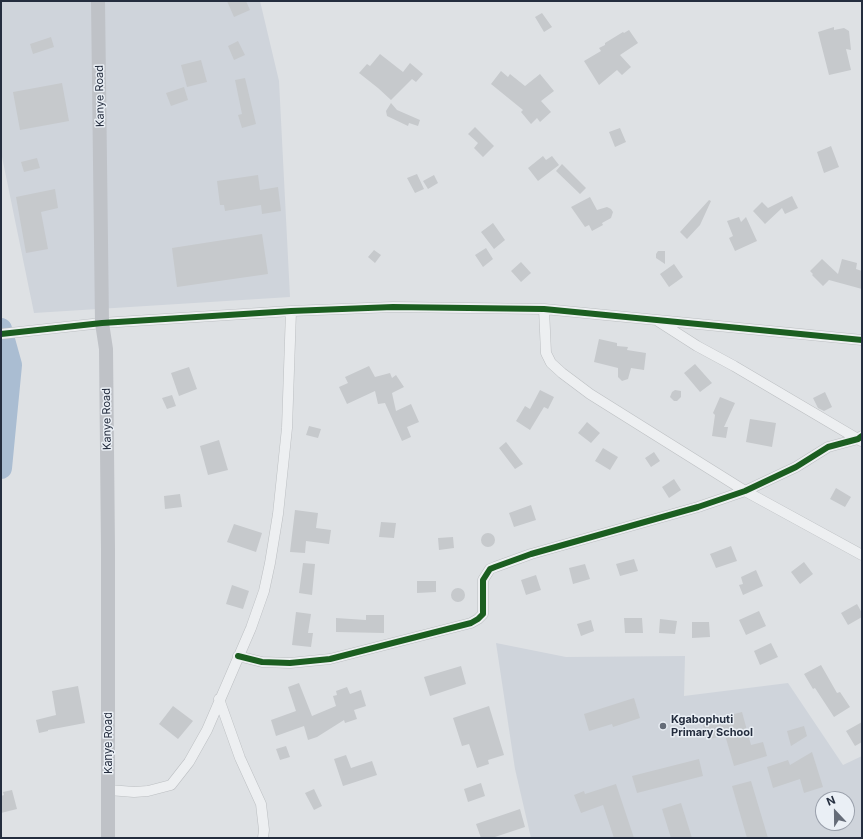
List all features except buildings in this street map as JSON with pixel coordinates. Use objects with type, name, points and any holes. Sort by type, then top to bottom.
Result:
[{"type":"main road","name":"Kanye Road","points":[[98,1],[102,323],[106,349],[108,838]]},
{"type":"street","points":[[1,334],[102,323],[291,311],[393,307],[544,309],[862,340]]},
{"type":"street","points":[[544,309],[546,354],[556,368],[590,394],[745,491],[862,555]]},
{"type":"street","points":[[109,790],[134,792],[148,791],[171,785],[189,762],[207,730],[219,699],[251,628],[264,591],[278,514],[287,428],[291,311]]},
{"type":"street","points":[[656,320],[697,346],[861,439]]},
{"type":"street","points":[[238,656],[262,662],[290,663],[330,659],[471,623],[483,614],[483,580],[490,569],[531,554],[698,507],[745,491],[796,467],[828,447],[861,439]]},
{"type":"street","points":[[219,699],[240,758],[261,804],[264,830],[263,838]]},
{"type":"shaded area","points":[[1,1],[260,1],[279,81],[290,297],[34,313],[1,152]]},
{"type":"shaded area","name":"Kgabophuti Primary School","points":[[496,643],[566,657],[685,656],[684,696],[788,683],[843,765],[862,756],[862,838],[531,838],[515,769]]},
{"type":"waterway","points":[[1,329],[11,365],[1,468]]},
{"type":"cycle path","points":[[1,334],[102,323],[291,311],[393,307],[544,309],[862,340]]},
{"type":"cycle path","points":[[238,656],[262,662],[290,663],[330,659],[471,623],[483,614],[483,580],[490,569],[531,554],[698,507],[745,491],[796,467],[828,447],[858,439],[862,436]]},
{"type":"place","name":"Kgabophuti Primary School","points":[[663,726]]}]
